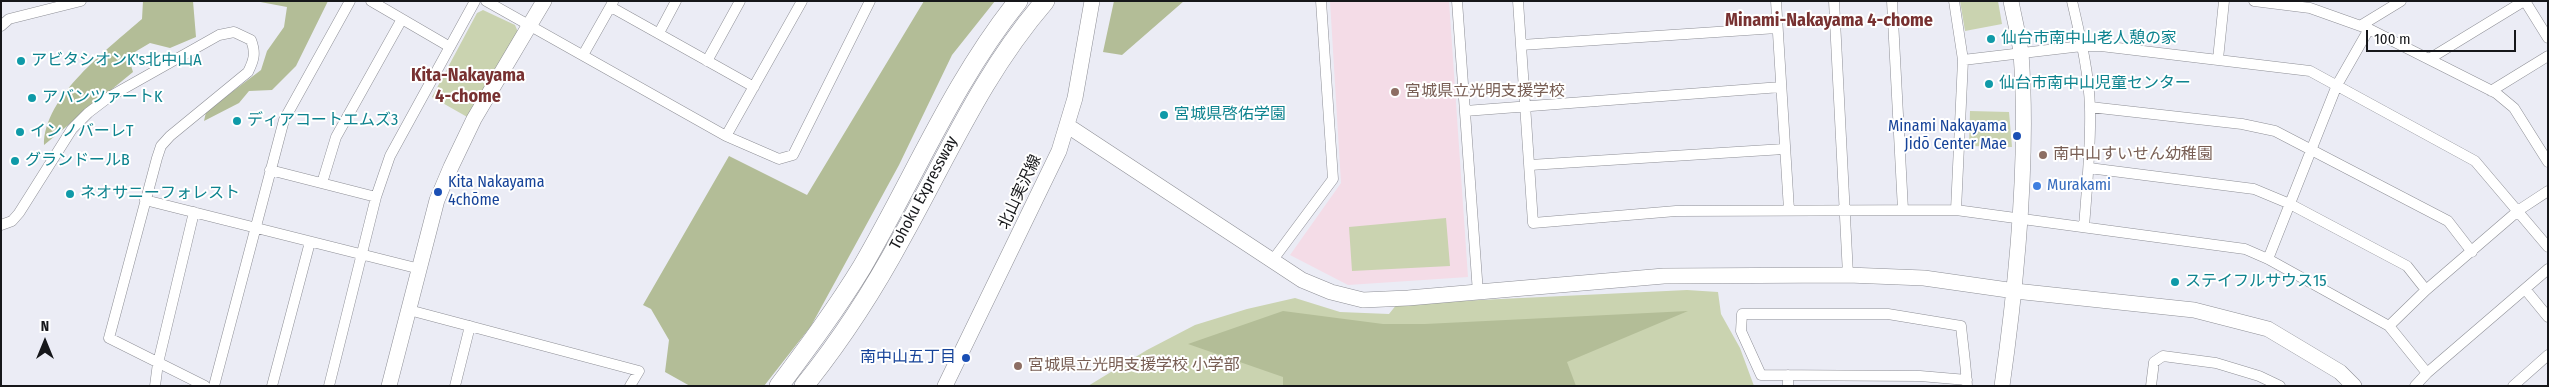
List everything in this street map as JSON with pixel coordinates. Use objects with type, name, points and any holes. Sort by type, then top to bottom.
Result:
[{"type":"highway","name":"Tohoku Expressway","points":[[779,386],[861,268],[965,78],[985,45],[1018,1]]},
{"type":"highway","name":"Tohoku Expressway","points":[[804,386],[839,338],[884,269],[977,96],[1015,39],[1045,1]]},
{"type":"street","points":[[1,26],[9,19],[81,1]]},
{"type":"street","points":[[214,386],[284,120],[350,1]]},
{"type":"street","points":[[370,1],[450,46]]},
{"type":"street","points":[[329,386],[376,197],[390,156],[475,1]]},
{"type":"street","points":[[486,1],[726,136],[765,155],[779,159],[793,155],[870,1]]},
{"type":"street","points":[[389,386],[437,200],[474,119],[544,1]]},
{"type":"street","points":[[659,32],[676,1]]},
{"type":"street","points":[[707,60],[740,1]]},
{"type":"street","points":[[726,136],[802,1]]},
{"type":"street","name":"北山実沢線","points":[[945,386],[1047,178],[1068,126],[1087,38],[1092,1]]},
{"type":"street","points":[[1272,261],[1333,179],[1321,1]]},
{"type":"street","points":[[1457,1],[1478,293]]},
{"type":"street","points":[[1518,1],[1533,223],[1676,211],[1956,210],[2245,249],[2268,259],[2389,326],[2427,373]]},
{"type":"street","points":[[1776,1],[1789,210]]},
{"type":"street","points":[[1834,1],[1848,275]]},
{"type":"street","points":[[1892,1],[1902,210]]},
{"type":"street","points":[[1954,1],[1964,60],[1956,210]]},
{"type":"street","points":[[2002,386],[2015,291],[2023,151],[2021,52],[2011,1]]},
{"type":"street","points":[[2072,1],[2082,46],[2090,107],[2089,168],[2084,227]]},
{"type":"street","points":[[2218,59],[2224,1]]},
{"type":"street","points":[[2254,1],[2309,5],[2365,27],[2490,91],[2514,108],[2548,162]]},
{"type":"street","points":[[2268,259],[2336,85],[2365,27],[2401,1]]},
{"type":"street","points":[[2429,59],[2524,1],[2548,38]]},
{"type":"street","points":[[583,55],[612,4],[754,87]]},
{"type":"street","points":[[322,183],[336,137],[402,19]]},
{"type":"street","points":[[1521,44],[1777,28]]},
{"type":"street","points":[[1,225],[12,221],[19,214],[72,129],[88,113],[109,97],[219,35],[234,32],[251,40],[255,50],[248,72],[170,136],[161,146],[109,338],[205,386]]},
{"type":"street","points":[[1964,60],[2021,52],[2101,46],[2310,71],[2475,161],[2519,210],[2548,247]]},
{"type":"street","points":[[2490,91],[2548,56]]},
{"type":"street","points":[[1465,111],[1781,86]]},
{"type":"street","points":[[2090,107],[2242,124],[2275,131],[2448,221],[2472,252]]},
{"type":"street","points":[[1068,126],[1302,280],[1330,292],[1363,300],[1478,293],[1664,276],[1848,275],[1924,278],[2015,291],[2194,310],[2268,330],[2340,372],[2354,386]]},
{"type":"street","points":[[1530,165],[1784,149]]},
{"type":"street","points":[[2089,168],[2254,189],[2290,204],[2407,266],[2426,290]]},
{"type":"street","points":[[270,170],[376,197]]},
{"type":"street","points":[[2389,326],[2426,290],[2519,210],[2548,191]]},
{"type":"street","points":[[145,200],[420,269]]},
{"type":"street","points":[[155,386],[158,363],[194,212]]},
{"type":"street","points":[[272,386],[310,242]]},
{"type":"street","points":[[2415,386],[2427,373],[2548,269]]},
{"type":"street","points":[[2524,289],[2548,317]]},
{"type":"street","points":[[409,310],[639,371],[630,386]]},
{"type":"street","points":[[1742,314],[1888,314],[1961,326],[1967,383],[1920,376],[1788,380],[1761,375],[1741,331],[1742,314]]},
{"type":"street","points":[[455,386],[470,326]]},
{"type":"street","points":[[2516,385],[2548,355]]},
{"type":"street","points":[[2151,386],[2154,362],[2163,356],[2216,363],[2259,376],[2280,386]]},
{"type":"shaded area","name":"宮城県立光明支援学校","points":[[1330,1],[1449,1],[1468,277],[1348,285],[1290,255],[1341,183]]},
{"type":"green space","points":[[143,1],[193,1],[196,37],[170,48],[150,43],[128,56],[133,72],[44,145],[47,127],[55,109],[66,92],[96,59],[142,19]]},
{"type":"green space","points":[[255,1],[328,1],[296,66],[272,90],[249,91],[239,103],[204,121],[206,112],[261,70],[267,51],[284,27],[287,7]]},
{"type":"green space","points":[[924,1],[995,1],[952,55],[899,165],[811,326],[764,386],[690,386],[665,372],[669,340],[651,309],[643,305],[729,156],[807,195]]},
{"type":"green space","points":[[1114,1],[1184,1],[1122,55],[1103,52]]},
{"type":"green space","points":[[1960,1],[1998,1],[2002,24],[1965,31]]},
{"type":"green space","points":[[483,10],[515,25],[518,32],[469,118],[432,97],[477,13]]},
{"type":"green space","points":[[1970,111],[2009,112],[2012,147],[1969,146]]},
{"type":"green space","points":[[1446,218],[1450,266],[1352,271],[1349,227]]},
{"type":"green space","points":[[1687,290],[1718,292],[1721,314],[1740,348],[1754,386],[1088,386],[1147,350],[1195,325],[1247,309],[1295,298],[1340,312],[1389,314],[1397,304]]},
{"type":"green space","points":[[1283,311],[1383,324],[1425,324],[1688,311],[1567,362],[1576,386],[1283,386],[1283,377],[1188,344]]},
{"type":"place","name":"仙台市南中山老人憩の家","points":[[1991,39]]},
{"type":"place","name":"アビタシオンK's北中山A","points":[[21,61]]},
{"type":"place","name":"仙台市南中山児童センター","points":[[1989,84]]},
{"type":"place","name":"宮城県立光明支援学校","points":[[1395,92]]},
{"type":"place","name":"アバンツァートK","points":[[32,98]]},
{"type":"place","name":"宮城県啓佑学園","points":[[1164,115]]},
{"type":"place","name":"ディアコートエムズ3","points":[[237,121]]},
{"type":"place","name":"インノバーレT","points":[[20,132]]},
{"type":"place","name":"Minami Nakayama Jidō Center Mae","points":[[2017,136]]},
{"type":"place","name":"南中山すいせん幼稚園","points":[[2043,155]]},
{"type":"place","name":"グランドールB","points":[[15,161]]},
{"type":"place","name":"Murakami","points":[[2037,186]]},
{"type":"place","name":"Kita Nakayama 4chōme","points":[[438,192]]},
{"type":"place","name":"ネオサニーフォレスト","points":[[70,194]]},
{"type":"place","name":"ステイフルサウス15","points":[[2175,282]]},
{"type":"place","name":"南中山五丁目","points":[[966,358]]},
{"type":"place","name":"宮城県立光明支援学校 小学部","points":[[1018,366]]},
{"type":"district","name":"Minami-Nakayama 4-chome","points":[[1829,21]]},
{"type":"district","name":"Kita-Nakayama 4-chome","points":[[468,86]]}]
